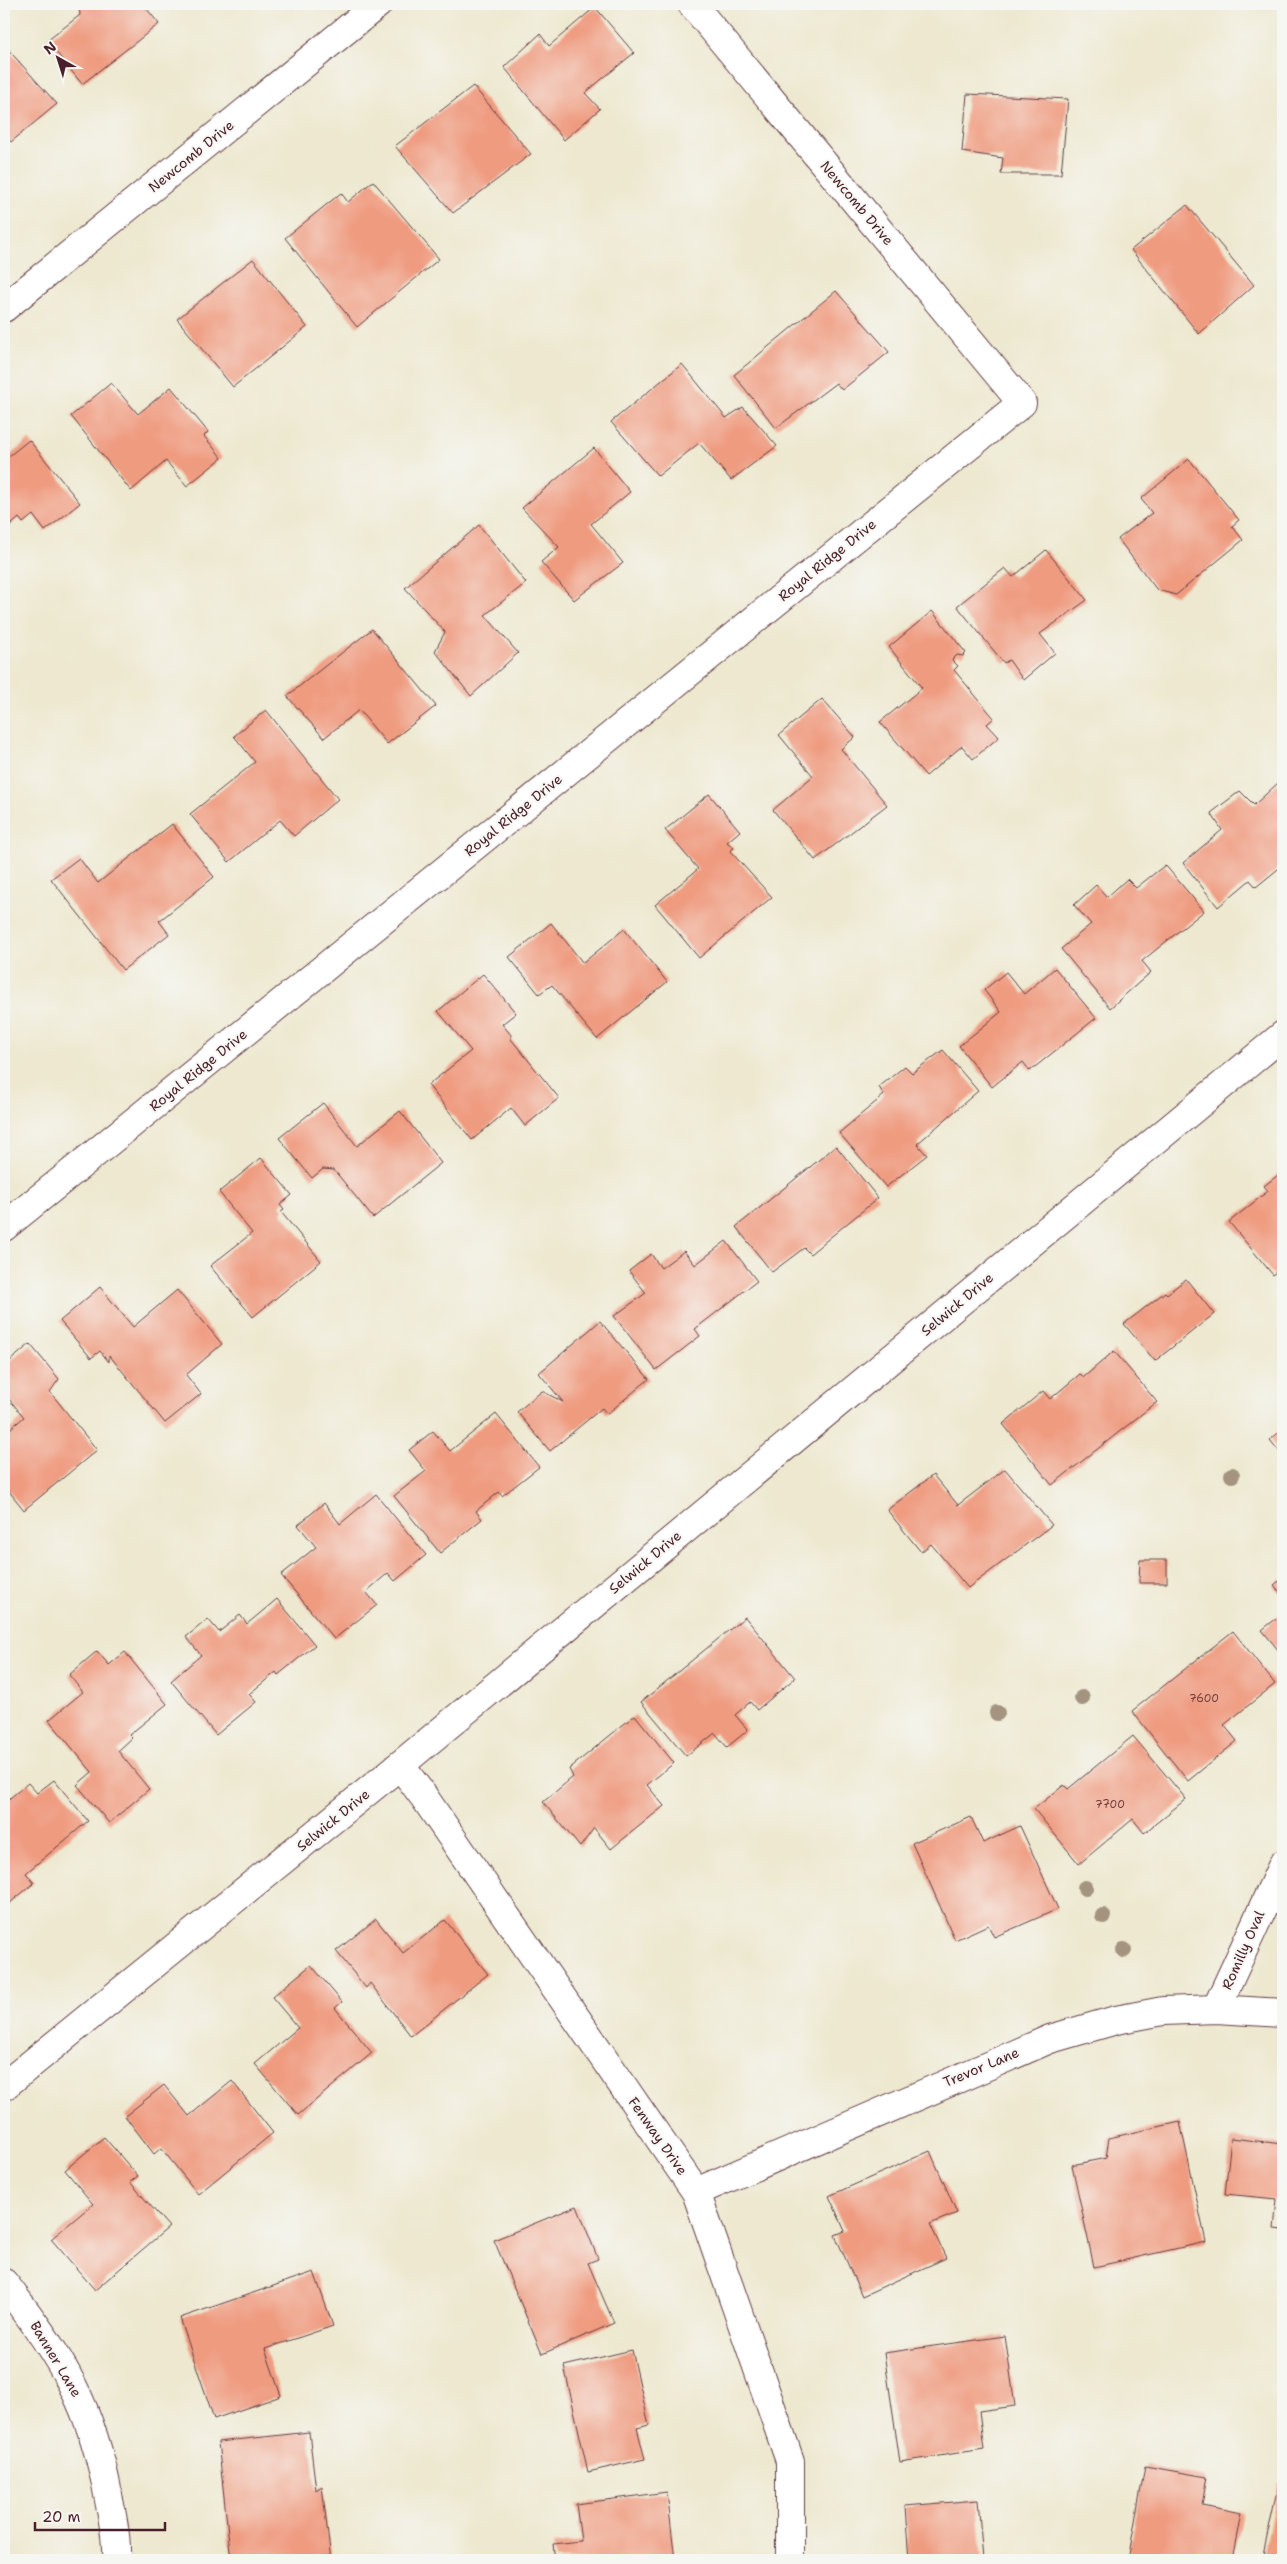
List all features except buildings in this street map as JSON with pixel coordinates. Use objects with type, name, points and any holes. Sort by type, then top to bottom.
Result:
[{"type":"street","name":"Newcomb Drive","points":[[4,308],[378,4]]},
{"type":"street","name":"Newcomb Drive","points":[[692,4],[1022,403]]},
{"type":"street","name":"Royal Ridge Drive","points":[[4,1227],[1022,403]]},
{"type":"street","name":"Selwick Drive","points":[[4,2086],[400,1765],[1283,1035]]},
{"type":"street","name":"Fenway Drive","points":[[400,1765],[696,2192],[790,2461],[790,2560]]},
{"type":"street","name":"Romilly Oval","points":[[1216,2009],[1254,1922],[1283,1864]]},
{"type":"street","name":"Trevor Lane","points":[[696,2192],[1050,2039],[1116,2020],[1163,2011],[1216,2009],[1283,2013]]},
{"type":"street","name":"Banner Lane","points":[[4,2283],[41,2330],[72,2381],[92,2426],[104,2470],[116,2543],[116,2560]]}]
